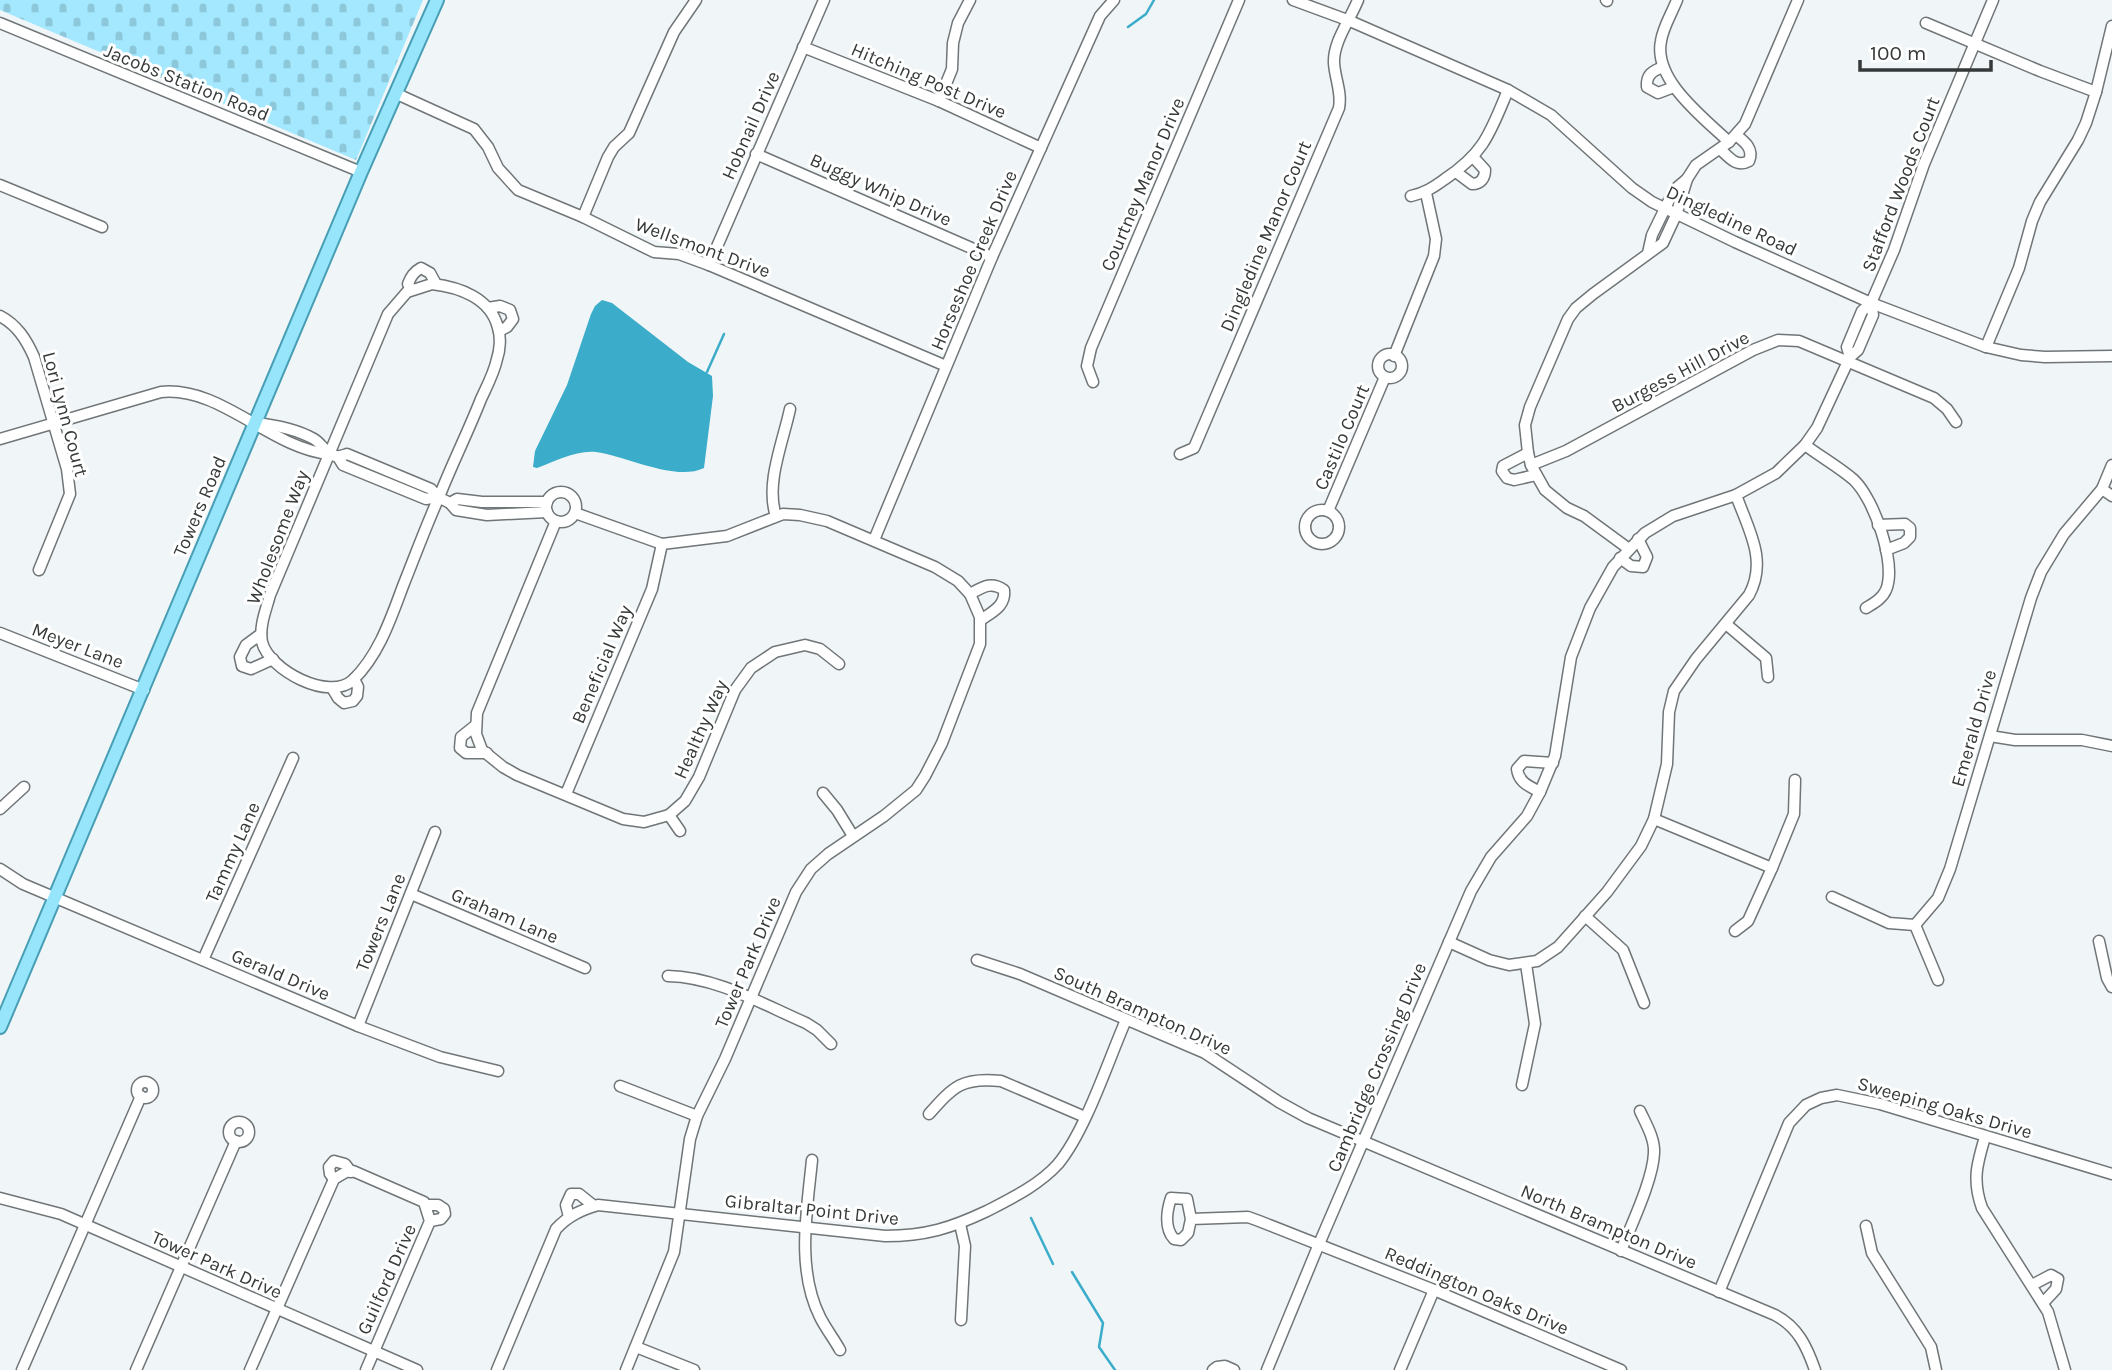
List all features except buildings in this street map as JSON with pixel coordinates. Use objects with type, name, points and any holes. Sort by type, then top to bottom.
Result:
[{"type":"main road","name":"Towers Road","points":[[0,1027],[361,172],[437,0]]},
{"type":"street","points":[[583,217],[608,158],[629,133],[674,32],[696,0]]},
{"type":"street","name":"Hobnail Drive","points":[[709,265],[824,0]]},
{"type":"street","points":[[939,101],[952,69],[953,43],[958,23],[970,0]]},
{"type":"street","name":"Horseshoe Creek Drive","points":[[874,540],[992,257],[1100,16],[1114,0]]},
{"type":"street","name":"Courtney Manor Drive","points":[[1093,382],[1087,366],[1091,348],[1239,0]]},
{"type":"street","name":"Dingledine Road","points":[[1293,0],[1350,21],[1508,90],[1551,115],[1632,188],[1664,209],[1871,303],[1986,346],[2021,355],[2045,358],[2112,356]]},
{"type":"street","name":"Dingledine Manor Court","points":[[1180,454],[1194,448],[1339,108],[1341,96],[1334,63],[1336,46],[1358,0]]},
{"type":"street","points":[[1677,0],[1660,41],[1662,67],[1674,87],[1733,138],[1749,147],[1751,156],[1749,161],[1740,164],[1720,149]]},
{"type":"street","points":[[1629,549],[1545,490],[1531,465],[1528,453],[1525,425],[1530,407],[1568,319],[1576,308],[1663,243],[1676,215],[1687,179],[1696,165],[1720,149],[1745,124],[1798,0]]},
{"type":"street","name":"Stafford Woods Court","points":[[1871,303],[1895,250],[1915,186],[1993,0]]},
{"type":"street","name":"Jacobs Station Road","points":[[0,23],[361,172]]},
{"type":"street","points":[[1926,23],[2040,72],[2096,92]]},
{"type":"street","points":[[1986,346],[2019,268],[2032,221],[2044,194],[2078,141],[2096,92],[2112,26]]},
{"type":"street","name":"Hitching Post Drive","points":[[803,47],[939,101],[1041,148]]},
{"type":"street","points":[[1662,67],[1651,72],[1646,81],[1647,87],[1658,93],[1674,87]]},
{"type":"street","points":[[1411,196],[1426,193],[1474,158],[1491,132],[1508,90]]},
{"type":"street","name":"Wellsmont Drive","points":[[397,94],[474,130],[488,148],[498,168],[518,190],[583,217],[654,252],[679,254],[709,265],[946,366]]},
{"type":"street","name":"Buggy Whip Drive","points":[[756,154],[992,257]]},
{"type":"street","points":[[1456,172],[1472,184],[1479,183],[1485,170],[1474,158]]},
{"type":"street","points":[[1648,253],[1652,235],[1674,190],[1687,179]]},
{"type":"street","points":[[0,185],[102,227]]},
{"type":"street","name":"Castilo Court","points":[[1394,355],[1434,256],[1436,239],[1426,193]]},
{"type":"street","name":"Wholesome Way","points":[[436,284],[430,273],[421,268],[414,271],[408,284],[411,290],[388,314],[333,455],[270,595],[261,628],[267,654],[307,683],[332,688],[344,703],[353,701],[357,696],[358,687],[354,679],[388,627],[438,497],[497,362],[499,331],[508,327],[513,319],[510,310],[500,306],[488,308]]},
{"type":"street","points":[[411,290],[436,284],[461,289],[492,311],[499,331]]},
{"type":"street","name":"Cambridge Crossing Drive","points":[[1268,1370],[1319,1244],[1481,872],[1527,816],[1553,762],[1571,657],[1590,608],[1613,566],[1638,539],[1673,516],[1736,495],[1776,473],[1805,445],[1828,409],[1849,359],[1847,347],[1862,311],[1871,303]]},
{"type":"street","name":"Lori Lynn Court","points":[[0,316],[17,328],[34,356],[67,469],[69,494],[39,570]]},
{"type":"street","name":"Burgess Hill Drive","points":[[1531,465],[1566,451],[1753,350],[1778,340],[1799,341],[1849,359],[1934,398],[1947,409],[1956,422]]},
{"type":"street","name":"Castilo Court","points":[[1394,355],[1400,361],[1400,372],[1395,377],[1385,377],[1379,370],[1379,362],[1384,356],[1394,355]]},
{"type":"street","name":"Castilo Court","points":[[1328,511],[1385,377]]},
{"type":"street","name":"Tower Park Drive","points":[[0,439],[161,392],[175,391],[212,403],[255,423],[276,425],[303,435],[317,441],[333,455],[347,454],[431,489],[438,497],[450,503],[457,499],[547,507],[557,492],[567,493],[574,499],[575,513],[662,544],[727,536],[776,516],[800,514],[827,521],[949,574],[970,594],[981,620],[982,634],[977,655],[942,743],[925,776],[916,790],[811,869],[796,892],[697,1116],[686,1164],[674,1252],[626,1370]]},
{"type":"street","points":[[776,516],[771,488],[790,409]]},
{"type":"street","points":[[1805,445],[1853,480],[1869,502],[1878,525],[1889,560],[1889,583],[1881,598],[1866,608]]},
{"type":"street","points":[[1528,453],[1503,466],[1502,471],[1507,478],[1514,480],[1536,475]]},
{"type":"street","name":"Emerald Drive","points":[[1914,925],[1938,898],[1950,869],[2021,630],[2042,572],[2064,534],[2102,489],[2112,465]]},
{"type":"street","points":[[2102,489],[2112,496]]},
{"type":"street","points":[[1449,942],[1499,963],[1526,964],[1547,955],[1585,916],[1628,866],[1641,846],[1654,818],[1667,764],[1669,712],[1674,691],[1755,584],[1757,553],[1736,495]]},
{"type":"street","points":[[547,507],[556,521]]},
{"type":"street","points":[[556,521],[568,520],[575,513]]},
{"type":"street","points":[[556,521],[477,713],[476,734],[482,750],[517,775],[633,822],[669,815],[680,831]]},
{"type":"street","points":[[1878,525],[1905,524],[1910,528],[1910,537],[1904,543],[1886,550]]},
{"type":"street","points":[[1620,558],[1631,566],[1643,567],[1647,557],[1638,539]]},
{"type":"street","name":"Beneficial Way","points":[[566,794],[652,589],[662,544]]},
{"type":"street","points":[[970,594],[993,584],[1004,590],[1005,595],[1000,606],[981,620]]},
{"type":"street","points":[[1726,624],[1766,658],[1768,677]]},
{"type":"street","name":"Meyer Lane","points":[[0,633],[144,690]]},
{"type":"street","name":"Wholesome Way","points":[[261,634],[246,645],[240,657],[242,666],[251,669],[273,659]]},
{"type":"street","name":"Healthy Way","points":[[669,815],[692,792],[735,690],[751,668],[775,652],[805,645],[820,649],[839,664]]},
{"type":"street","points":[[332,688],[345,685],[354,679]]},
{"type":"street","points":[[476,725],[461,737],[460,748],[466,753],[487,753]]},
{"type":"street","points":[[1990,736],[2015,740],[2082,740],[2112,746]]},
{"type":"street","name":"Tammy Lane","points":[[203,960],[293,758]]},
{"type":"street","points":[[1540,792],[1523,783],[1517,769],[1524,761],[1553,762]]},
{"type":"street","points":[[1735,931],[1748,922],[1794,814],[1796,779]]},
{"type":"street","points":[[0,809],[24,787]]},
{"type":"street","points":[[823,793],[853,835]]},
{"type":"street","points":[[1654,818],[1772,868]]},
{"type":"street","name":"Towers Lane","points":[[358,1026],[435,832]]},
{"type":"street","name":"Gerald Drive","points":[[0,869],[23,884],[358,1026],[440,1057],[498,1071]]},
{"type":"street","name":"Graham Lane","points":[[411,894],[585,968]]},
{"type":"street","points":[[1832,897],[1889,923],[1914,925],[1938,980]]},
{"type":"street","points":[[1585,916],[1623,950],[1644,1003]]},
{"type":"street","points":[[2099,941],[2107,978],[2112,987]]},
{"type":"street","name":"South Brampton Drive","points":[[977,960],[1020,974],[1205,1053],[1308,1118],[1364,1140]]},
{"type":"street","points":[[1522,1085],[1535,1024],[1526,964]]},
{"type":"street","points":[[668,976],[699,978],[750,999],[806,1023],[831,1044]]},
{"type":"street","name":"Gibraltar Point Drive","points":[[497,1370],[556,1229],[569,1217],[594,1206],[910,1236],[960,1224],[1019,1195],[1040,1181],[1058,1164],[1072,1143],[1126,1020]]},
{"type":"street","points":[[929,1114],[956,1086],[990,1080],[1001,1081],[1085,1116]]},
{"type":"street","points":[[620,1086],[697,1116]]},
{"type":"street","name":"Sweeping Oaks Drive","points":[[1719,1292],[1784,1131],[1797,1113],[1807,1105],[1829,1095],[1860,1099],[2112,1174]]},
{"type":"street","points":[[22,1370],[141,1096]]},
{"type":"street","points":[[1621,1251],[1648,1178],[1654,1152],[1653,1142],[1640,1111]]},
{"type":"street","points":[[1984,1137],[1975,1181],[1982,1208],[2048,1312],[2065,1370]]},
{"type":"street","name":"North Brampton Drive","points":[[1364,1140],[1784,1319],[1801,1336],[1815,1370]]},
{"type":"street","points":[[136,1370],[236,1141]]},
{"type":"street","points":[[812,1160],[806,1262],[811,1294],[820,1317],[840,1350]]},
{"type":"street","name":"Guilford Drive","points":[[250,1370],[334,1179],[351,1171],[412,1196],[426,1205],[438,1205],[444,1209],[445,1214],[441,1219],[430,1221]]},
{"type":"street","name":"Gibraltar Point Drive","points":[[569,1217],[566,1201],[574,1193],[594,1206]]},
{"type":"street","name":"Tower Park Drive","points":[[0,1198],[61,1214],[417,1370]]},
{"type":"street","name":"Guilford Drive","points":[[366,1370],[430,1221],[426,1205]]},
{"type":"street","name":"Reddington Oaks Drive","points":[[1191,1219],[1248,1217],[1434,1290],[1622,1370]]},
{"type":"street","points":[[960,1224],[965,1246],[961,1320]]},
{"type":"street","points":[[1866,1226],[1872,1253],[1931,1347],[1936,1370]]},
{"type":"street","points":[[2032,1285],[2051,1275],[2058,1279],[2056,1289],[2043,1303]]},
{"type":"street","points":[[1400,1370],[1434,1290]]},
{"type":"street","points":[[636,1347],[694,1370]]},
{"type":"street","points":[[1213,1370],[1225,1366],[1234,1370]]},
{"type":"green space","points":[[0,0],[423,0],[356,160],[0,10]]},
{"type":"shaded area","points":[[602,300],[612,303],[688,362],[712,376],[713,396],[704,468],[680,472],[665,470],[596,452],[581,453],[533,467],[535,451],[567,385],[591,314]]},
{"type":"waterway","points":[[1128,27],[1146,14],[1154,0]]},
{"type":"waterway","points":[[707,372],[724,334]]},
{"type":"waterway","points":[[1031,1218],[1053,1264]]},
{"type":"waterway","points":[[1072,1272],[1103,1323],[1099,1347],[1115,1370]]}]
